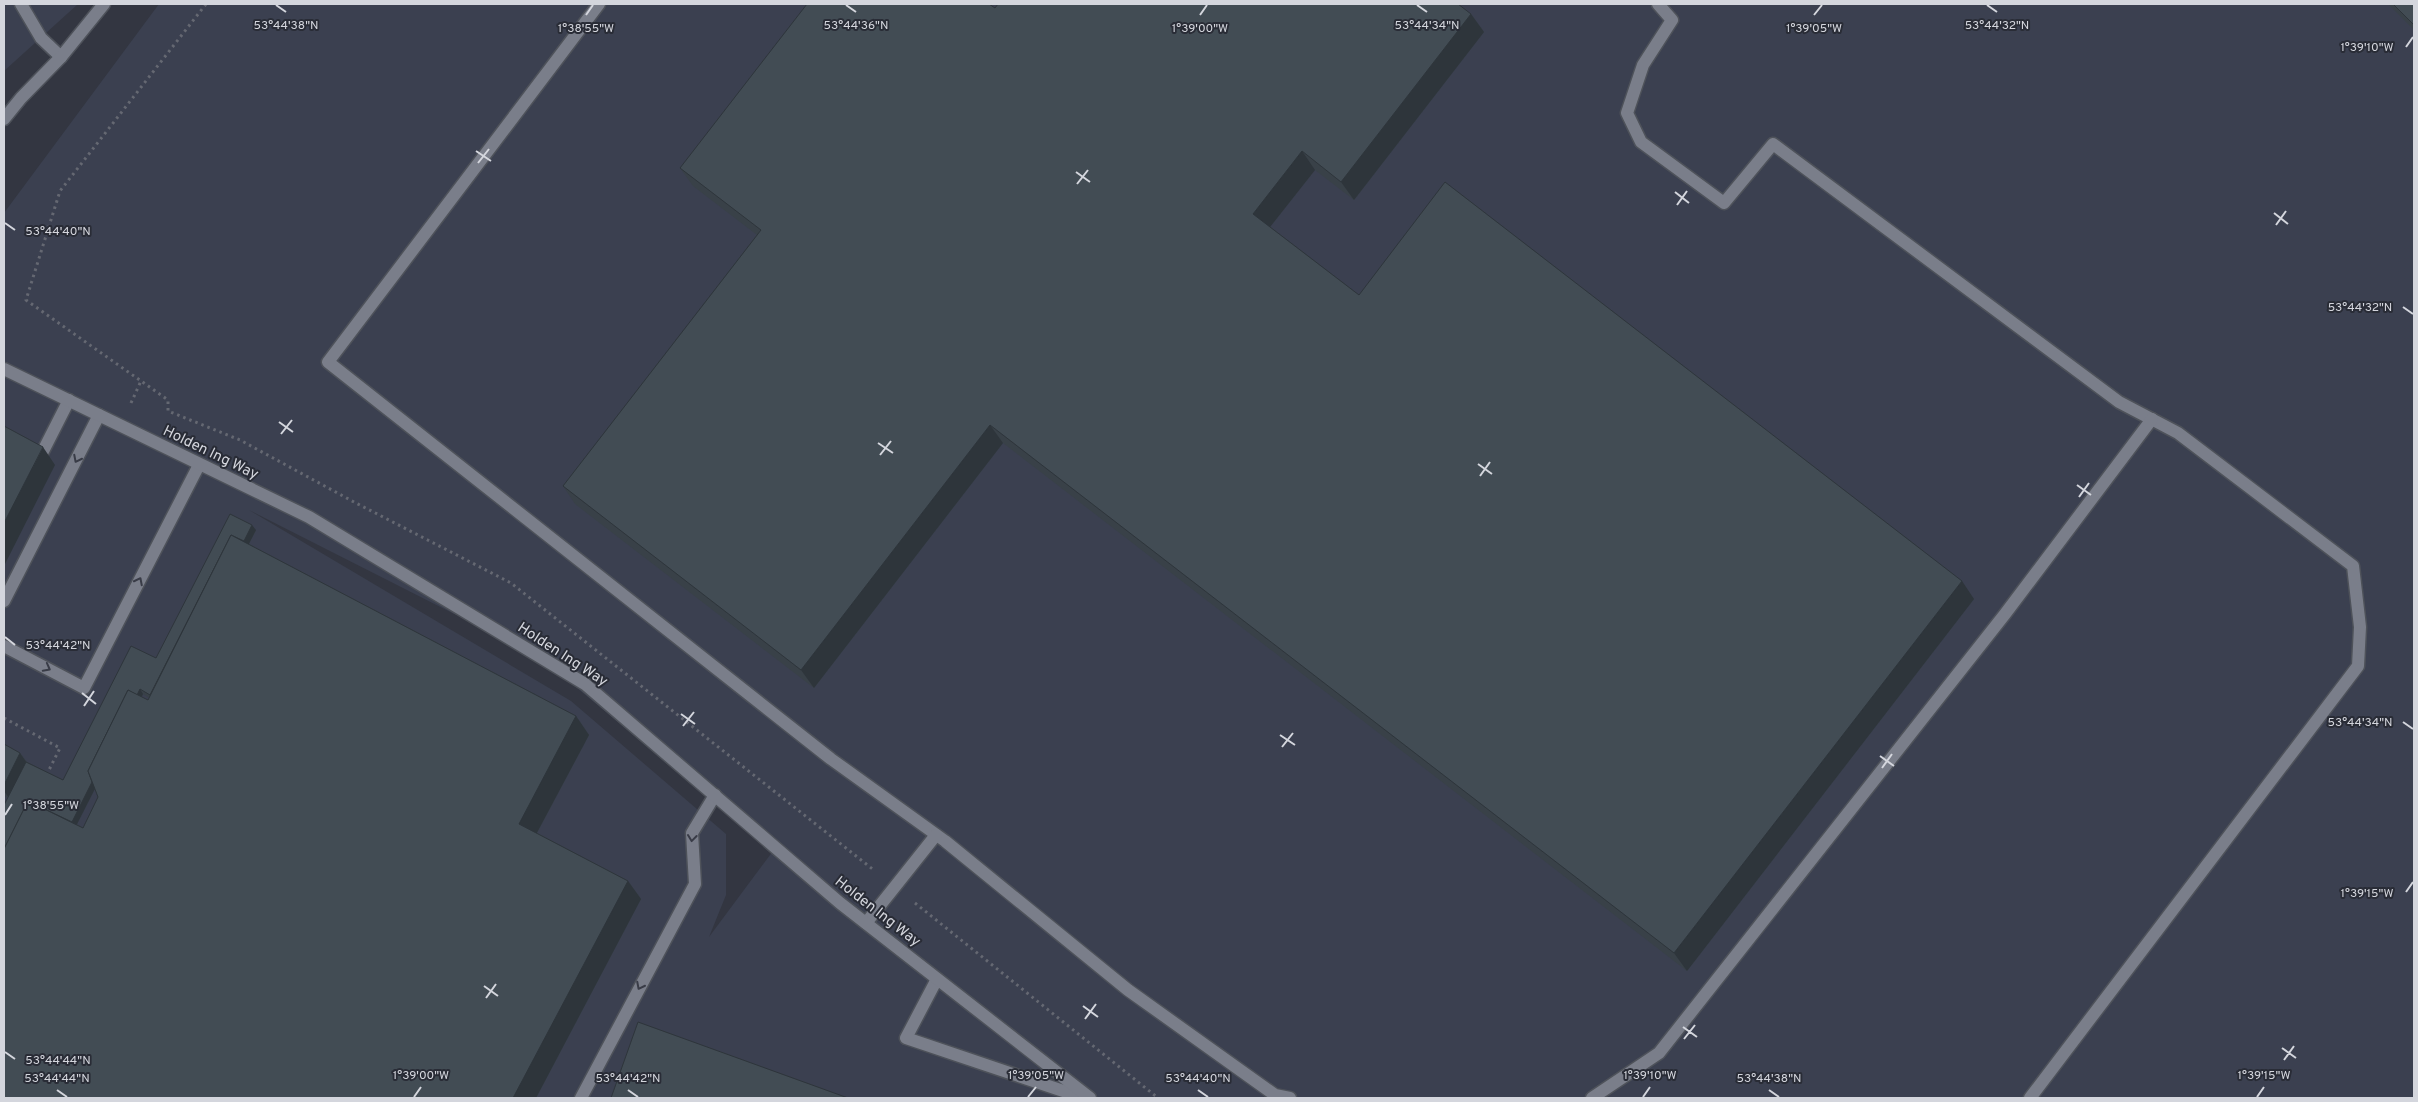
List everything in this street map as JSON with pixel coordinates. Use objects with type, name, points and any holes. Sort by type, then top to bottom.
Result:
[{"type":"street","points":[[21,4],[41,38],[61,57]]},
{"type":"street","points":[[4,119],[21,98],[61,57],[104,4]]},
{"type":"street","points":[[599,4],[328,362],[823,752],[936,835],[1128,990],[1275,1095],[1290,1098]]},
{"type":"street","points":[[1658,4],[1672,20],[1642,65],[1628,113],[1642,142],[1724,203],[1773,144],[2119,402],[2178,433],[2353,566],[2360,627],[2358,666],[2030,1098]]},
{"type":"street","points":[[4,107],[21,98]]},
{"type":"street","name":"Holden Ing Way","points":[[4,369],[309,517],[585,684],[866,924],[1090,1098]]},
{"type":"street","points":[[32,474],[69,400]]},
{"type":"street","points":[[4,601],[99,415]]},
{"type":"street","points":[[1592,1098],[1659,1053],[2005,614],[2152,420]]},
{"type":"street","points":[[4,646],[84,688],[199,465]]},
{"type":"street","points":[[581,1098],[694,884],[692,833],[714,796]]},
{"type":"street","points":[[866,924],[936,835]]},
{"type":"street","points":[[937,979],[906,1038],[1084,1098]]},
{"type":"path","points":[[206,4],[60,191],[26,300],[168,400],[168,411],[240,440],[354,502],[512,583],[1158,1098]]},
{"type":"path","points":[[4,718],[60,748],[42,784]]},
{"type":"shaded area","points":[[4,4],[78,4],[4,71]]},
{"type":"shaded area","points":[[159,4],[2414,4],[2414,1098],[4,1098],[4,213]],"holes":[[[249,510],[541,658],[773,851],[709,937],[726,895],[726,834],[571,701]]]},
{"type":"building","points":[[807,4],[989,4],[995,8],[998,4],[1458,4],[1471,14],[1341,182],[1302,151],[1253,214],[1359,295],[1445,182],[1962,581],[1674,953],[990,425],[801,670],[563,486],[761,230],[680,168]]},
{"type":"building","points":[[2393,4],[2414,4],[2414,25]]},
{"type":"building","points":[[4,426],[43,447],[4,523]]},
{"type":"building","points":[[230,514],[252,525],[244,541],[231,535],[150,695],[140,689],[137,695],[128,690],[88,771],[92,782],[72,822],[28,801],[4,849],[4,805],[26,762],[63,780],[131,646],[156,658]]},
{"type":"building","points":[[231,535],[576,716],[519,824],[628,881],[513,1098],[4,1098],[4,849],[28,801],[83,828],[98,797],[88,771],[128,690],[148,700]]},
{"type":"building","points":[[4,744],[20,753],[4,785]]},
{"type":"building","points":[[638,1022],[848,1098],[611,1098]]}]
